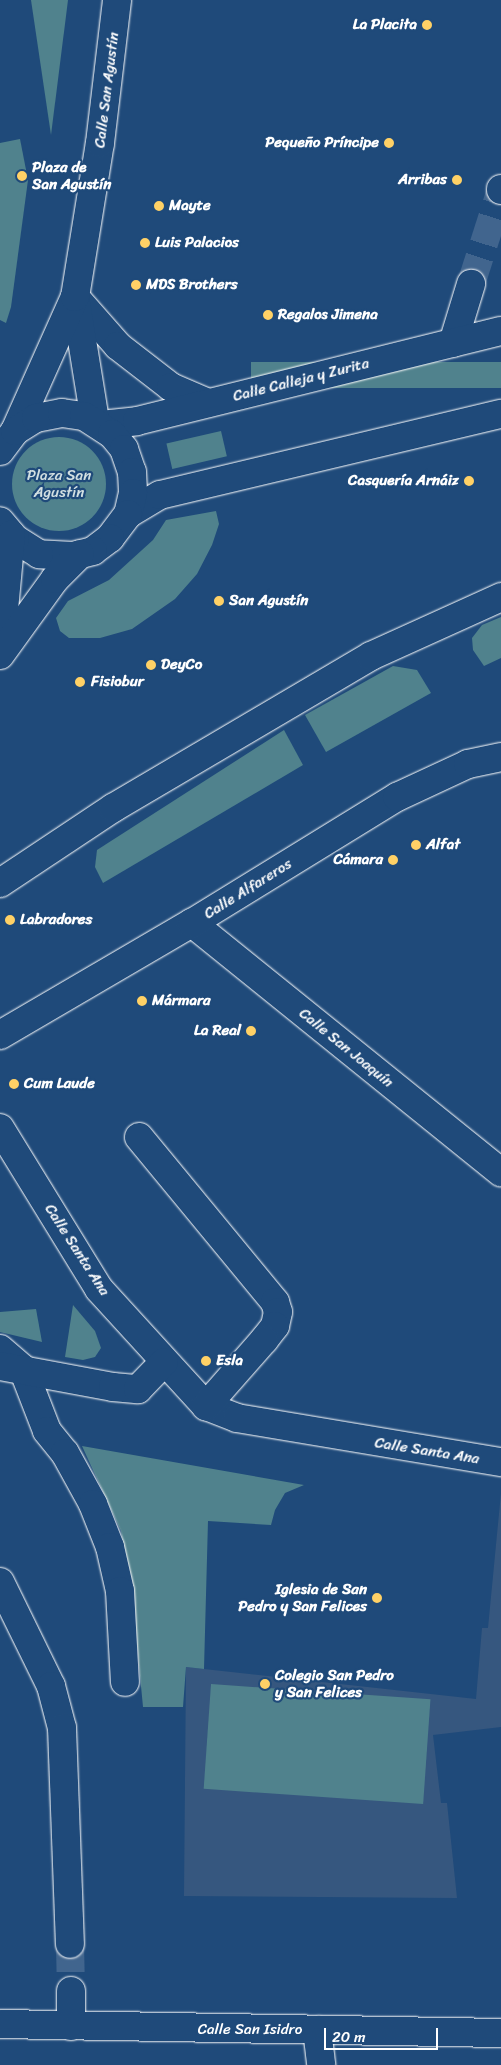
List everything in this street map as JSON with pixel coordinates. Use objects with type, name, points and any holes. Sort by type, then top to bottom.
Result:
[{"type":"street","name":"Calle San Agustín","points":[[6,440],[75,297],[100,143],[117,0]]},
{"type":"street","points":[[453,343],[471,284]]},
{"type":"street","name":"Calle San Agustín","points":[[75,297],[98,423]]},
{"type":"street","points":[[75,297],[118,346],[171,387],[208,402]]},
{"type":"street","name":"Calle Calleja y Zurita","points":[[98,423],[137,420],[501,331]]},
{"type":"street","points":[[6,440],[45,415],[72,414],[98,423],[124,449],[132,472],[133,493],[128,514]]},
{"type":"street","points":[[5,529],[39,554],[59,557],[93,551],[110,538],[128,514],[160,495],[501,414]]},
{"type":"street","points":[[5,529],[0,655],[55,578],[80,554]]},
{"type":"street","points":[[0,883],[113,808],[371,656],[501,597]]},
{"type":"street","name":"Calle Alfareros","points":[[0,1035],[192,923],[397,797],[468,764],[501,757]]},
{"type":"street","name":"Calle San Joaquín","points":[[192,923],[501,1172]]},
{"type":"street","name":"Calle Santa Ana","points":[[0,1128],[99,1289],[206,1406],[237,1418],[501,1462]]},
{"type":"street","points":[[139,1137],[275,1302],[278,1312],[275,1326],[206,1406]]},
{"type":"street","points":[[0,1348],[47,1431],[65,1453],[93,1504],[110,1547],[120,1591],[125,1682]]},
{"type":"street","points":[[12,1368],[113,1388],[138,1389],[164,1362]]},
{"type":"street","points":[[0,1582],[50,1686],[62,1728],[70,1944]]},
{"type":"street","points":[[71,1991],[71,2026]]},
{"type":"street","name":"Calle San Isidro","points":[[0,2024],[501,2033]]},
{"type":"street","points":[[317,2030],[321,2065]]},
{"type":"shaded area","name":"Colegio San Pedro y San Felices","points":[[501,1493],[501,1727],[433,1735],[441,1803],[447,1803],[457,1898],[184,1896],[186,1667],[476,1699],[482,1628],[488,1628]]},
{"type":"green space","points":[[31,0],[68,0],[51,135]]},
{"type":"green space","points":[[20,139],[28,180],[11,307],[6,323],[0,320],[0,143]]},
{"type":"green space","points":[[251,362],[501,362],[501,388],[251,388]]},
{"type":"green space","points":[[221,431],[227,456],[172,469],[166,444]]},
{"type":"green space","name":"Plaza San Agustín","points":[[59,437],[77,441],[92,451],[102,466],[106,484],[102,502],[92,517],[77,527],[59,531],[41,527],[26,517],[16,502],[12,484],[16,466],[26,451],[41,441]]},
{"type":"green space","points":[[216,511],[219,524],[212,545],[197,574],[175,599],[132,629],[100,638],[69,638],[60,631],[56,618],[68,601],[109,580],[153,540],[166,520]]},
{"type":"green space","points":[[501,617],[501,658],[484,666],[473,650],[472,638],[482,625]]},
{"type":"green space","points":[[393,666],[417,670],[431,693],[326,752],[305,715]]},
{"type":"green space","points":[[284,730],[303,765],[103,883],[95,867],[97,850]]},
{"type":"green space","points":[[73,1305],[95,1331],[101,1348],[95,1357],[83,1360],[65,1357]]},
{"type":"green space","points":[[36,1309],[42,1342],[0,1332],[0,1312]]},
{"type":"green space","points":[[82,1446],[304,1485],[285,1493],[275,1510],[271,1525],[208,1521],[204,1669],[186,1667],[183,1707],[143,1707],[132,1592],[121,1531]]},
{"type":"green space","points":[[211,1684],[430,1699],[423,1804],[204,1789]]},
{"type":"tunnel","points":[[471,284],[501,190]]},
{"type":"tunnel","points":[[70,1944],[71,1991]]},
{"type":"place","name":"La Placita","points":[[427,25]]},
{"type":"place","name":"Pequeño Príncipe","points":[[389,143]]},
{"type":"place","name":"Plaza de San Agustín","points":[[22,176]]},
{"type":"place","name":"Arribas","points":[[457,180]]},
{"type":"place","name":"Mayte","points":[[159,206]]},
{"type":"place","name":"Luis Palacios","points":[[145,243]]},
{"type":"place","name":"MDS Brothers","points":[[136,285]]},
{"type":"place","name":"Regalos Jimena","points":[[268,315]]},
{"type":"place","name":"Casquería Arnáiz","points":[[469,481]]},
{"type":"place","name":"San Agustín","points":[[219,601]]},
{"type":"place","name":"DeyCo","points":[[151,665]]},
{"type":"place","name":"Fisiobur","points":[[80,682]]},
{"type":"place","name":"Alfat","points":[[416,845]]},
{"type":"place","name":"Cámara","points":[[393,860]]},
{"type":"place","name":"Labradores","points":[[10,920]]},
{"type":"place","name":"Mármara","points":[[142,1001]]},
{"type":"place","name":"La Real","points":[[251,1031]]},
{"type":"place","name":"Cum Laude","points":[[14,1084]]},
{"type":"place","name":"Esla","points":[[206,1361]]},
{"type":"place","name":"Iglesia de San Pedro y San Felices","points":[[377,1598]]},
{"type":"place","name":"Colegio San Pedro y San Felices","points":[[265,1684]]}]
